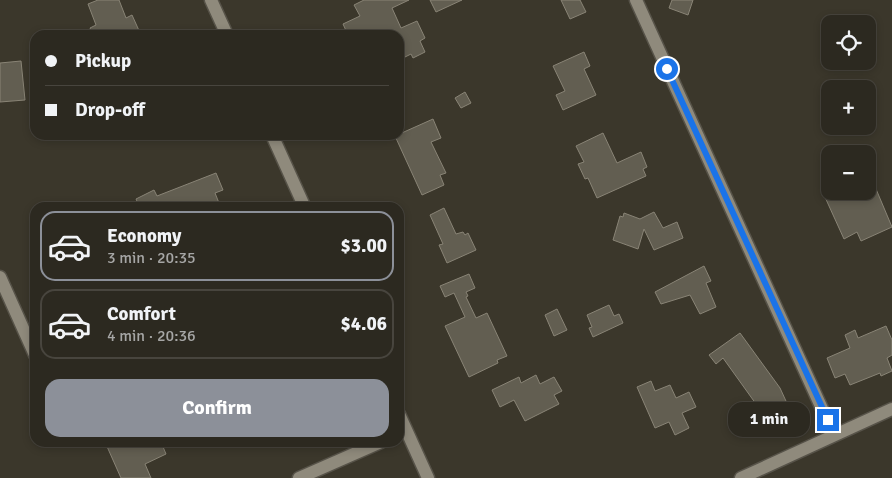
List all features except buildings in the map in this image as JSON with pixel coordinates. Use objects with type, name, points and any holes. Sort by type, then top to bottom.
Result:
[{"type":"street","points":[[211,0],[225,30]]},
{"type":"street","points":[[636,0],[834,435]]},
{"type":"street","points":[[274,140],[302,202]]},
{"type":"street","points":[[0,277],[30,344]]},
{"type":"street","points":[[741,478],[892,409]]},
{"type":"street","points":[[404,435],[428,478]]},
{"type":"street","points":[[299,478],[369,447]]},
{"type":"route","points":[[667,69],[828,420]]}]
